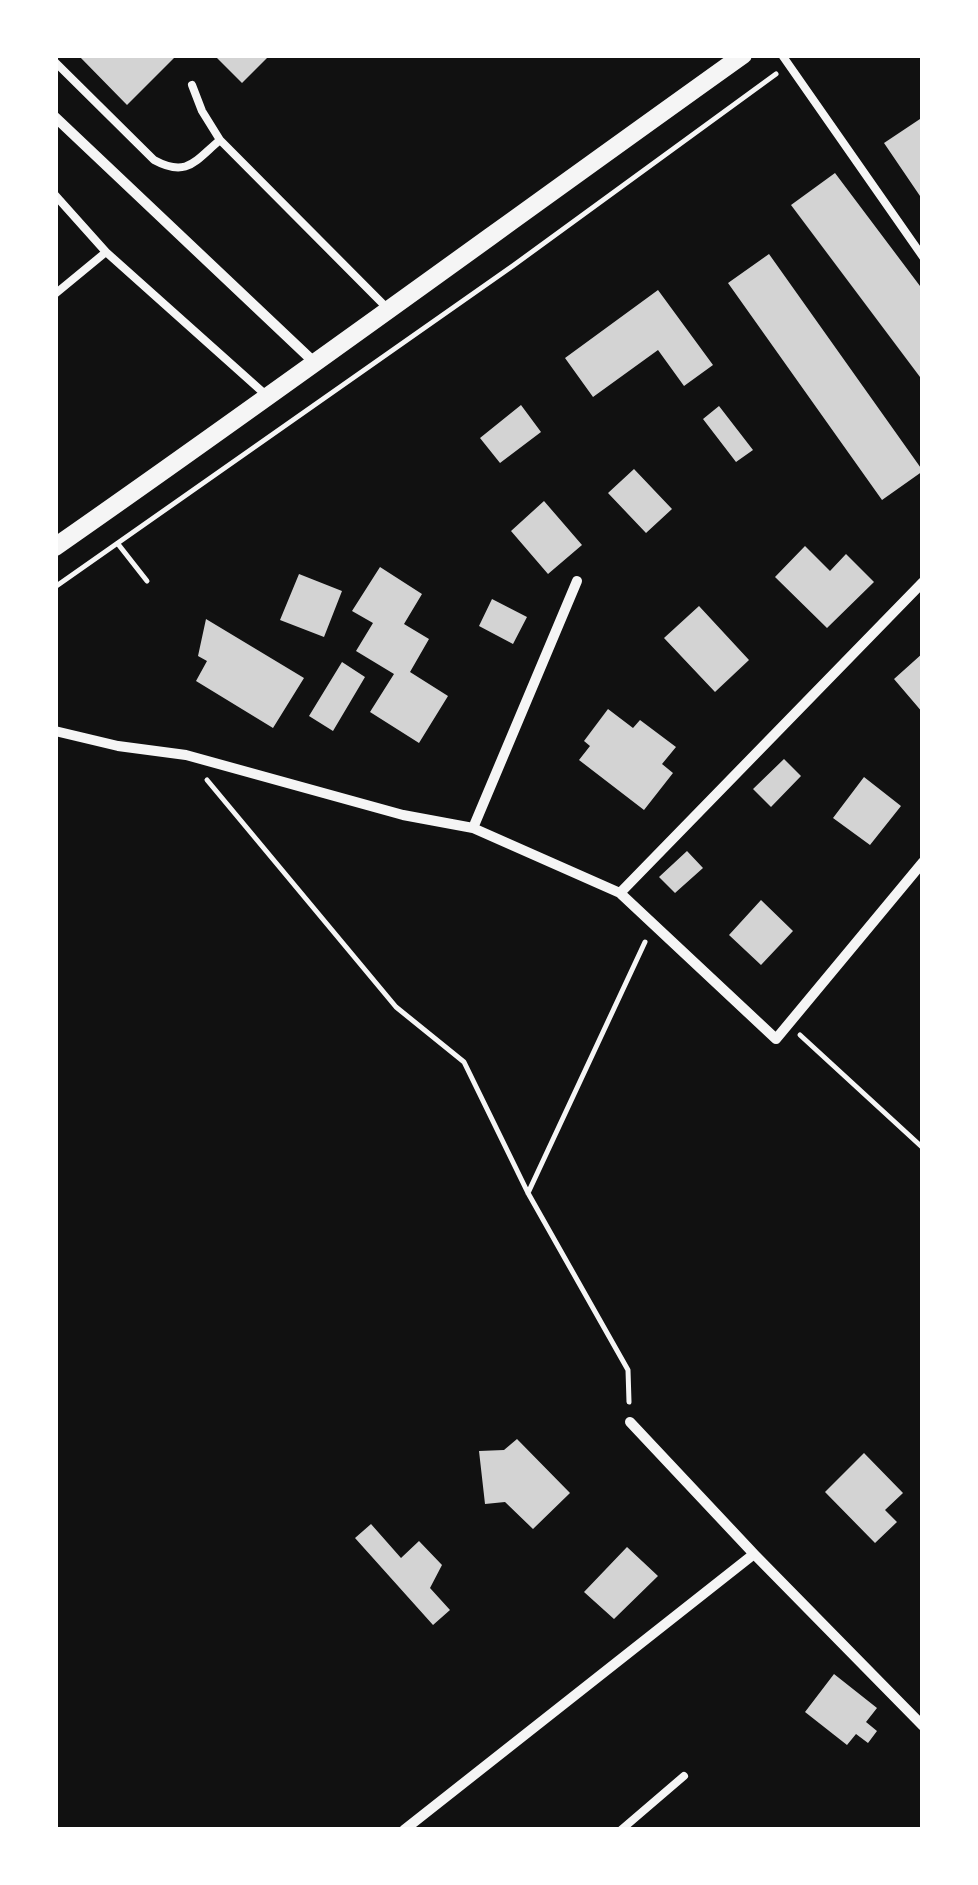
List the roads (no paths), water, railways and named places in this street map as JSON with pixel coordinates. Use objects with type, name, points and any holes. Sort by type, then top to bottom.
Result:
[{"type":"street","points":[[55,547],[269,398],[388,308],[743,55]]},
{"type":"street","points":[[55,117],[315,363]]},
{"type":"street","points":[[473,828],[577,580]]},
{"type":"street","points":[[620,893],[923,582]]},
{"type":"street","points":[[55,731],[118,746],[186,755],[403,814],[473,828],[620,893],[776,1040],[923,862]]},
{"type":"street","points":[[630,1422],[923,1726]]},
{"type":"street","points":[[404,1830],[754,1554]]},
{"type":"lane","points":[[782,55],[919,243],[923,257]]},
{"type":"lane","points":[[55,62],[154,160],[172,170],[188,167],[220,140]]},
{"type":"lane","points":[[192,85],[202,112],[220,140],[388,308]]},
{"type":"lane","points":[[55,194],[106,252],[269,398]]},
{"type":"lane","points":[[55,294],[106,252]]},
{"type":"lane","points":[[621,1830],[684,1776]]}]
